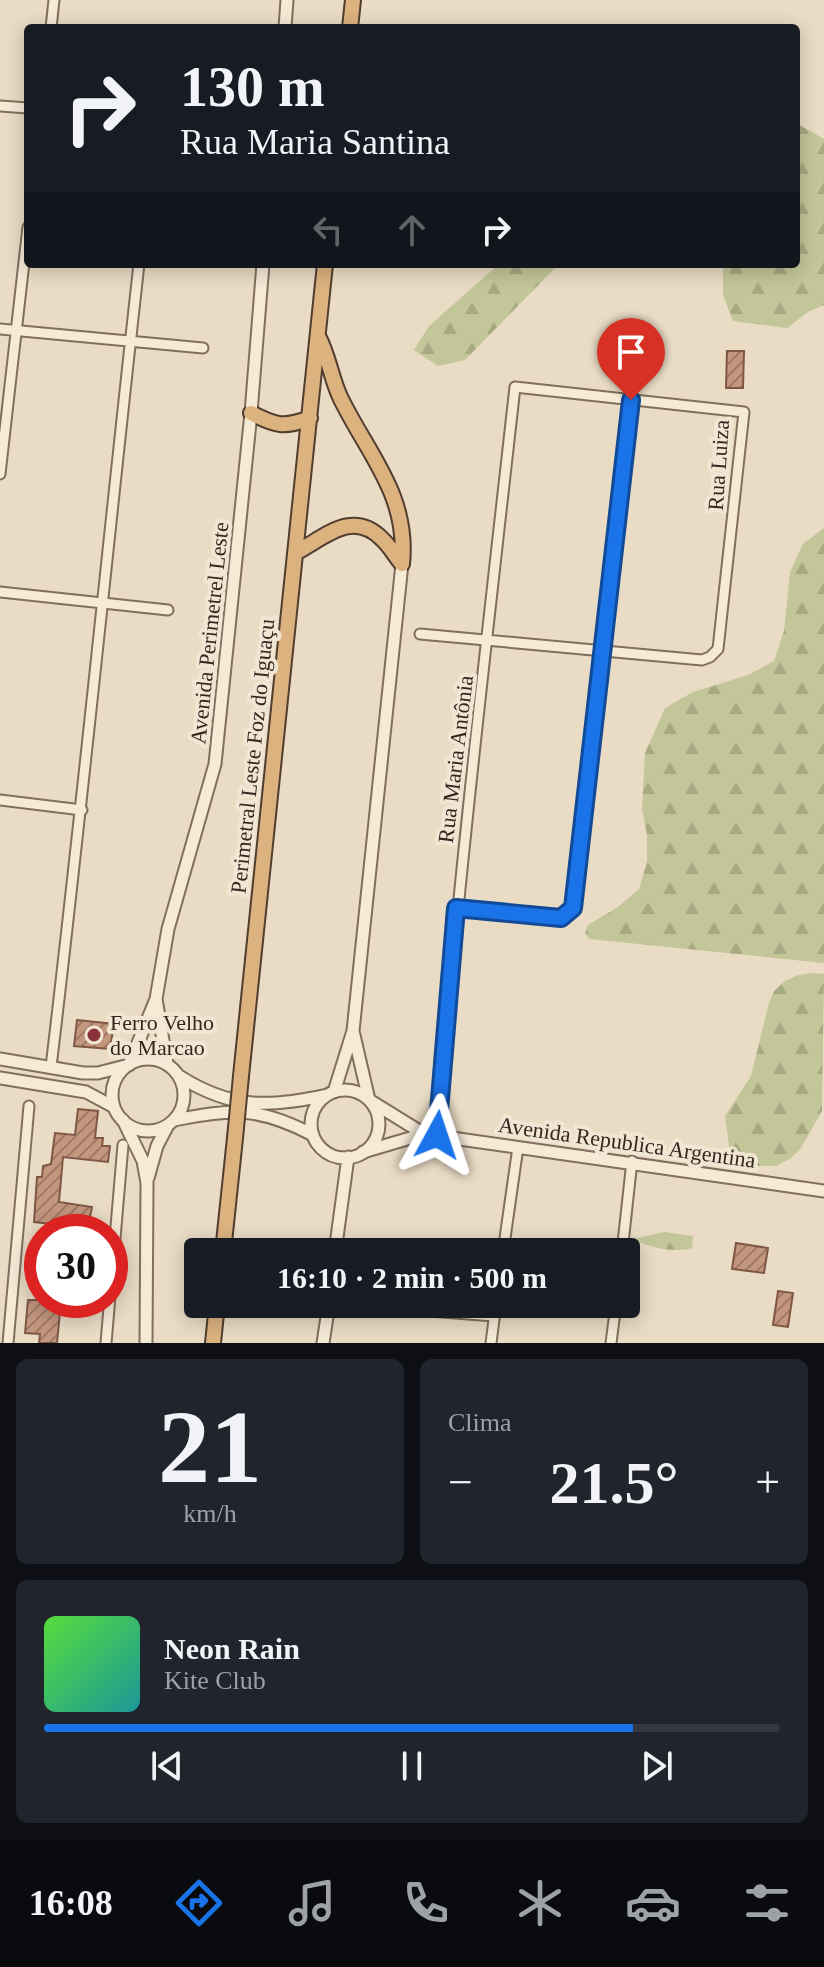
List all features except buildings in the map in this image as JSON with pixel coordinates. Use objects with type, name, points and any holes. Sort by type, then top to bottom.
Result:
[{"type":"highway","points":[[350,24],[353,0]]},
{"type":"highway","name":"Perimetral Leste Foz do Iguaçu","points":[[224,1238],[325,268]]},
{"type":"highway","points":[[318,336],[329,356],[341,399],[393,495],[403,538],[402,564]]},
{"type":"highway","points":[[251,413],[270,423],[290,426],[310,418]]},
{"type":"highway","points":[[295,553],[334,529],[357,526],[378,535],[402,564]]},
{"type":"highway","points":[[213,1343],[216,1318]]},
{"type":"street","points":[[51,24],[54,0]]},
{"type":"street","points":[[285,24],[287,0]]},
{"type":"street","points":[[0,106],[24,108]]},
{"type":"street","points":[[0,474],[24,262]]},
{"type":"street","points":[[51,1067],[82,810],[101,602],[139,268]]},
{"type":"street","name":"Avenida Perimetrel Leste","points":[[129,1065],[156,999],[168,929],[215,764],[263,268]]},
{"type":"street","points":[[0,329],[203,348]]},
{"type":"street","name":"Rua Luiza","points":[[515,387],[744,412],[718,649],[702,660],[602,651]]},
{"type":"street","name":"Rua Maria Antônia","points":[[430,1134],[515,387]]},
{"type":"street","points":[[456,908],[561,918],[573,908],[631,400]]},
{"type":"street","points":[[313,1135],[313,1112],[330,1094],[353,1031],[402,564]]},
{"type":"street","points":[[0,592],[168,610]]},
{"type":"street","points":[[420,634],[602,651]]},
{"type":"street","points":[[0,800],[82,810]]},
{"type":"street","name":"Avenida Perimetrel Leste","points":[[156,999],[167,1064]]},
{"type":"street","points":[[123,1120],[145,1130],[223,1111],[260,1113],[313,1135],[327,1152],[348,1157],[363,1152],[373,1142],[378,1127],[377,1113],[369,1100],[353,1031]]},
{"type":"street","points":[[0,1059],[98,1073],[152,1059],[167,1064],[204,1092],[228,1100],[282,1104],[349,1090],[369,1100]]},
{"type":"street","points":[[114,1107],[114,1083],[129,1065]]},
{"type":"street","points":[[147,1183],[157,1146],[184,1098],[178,1075]]},
{"type":"street","points":[[0,1078],[86,1092],[114,1107],[123,1120],[143,1161],[147,1183],[146,1343]]},
{"type":"street","name":"Avenida Republica Argentina","points":[[369,1100],[430,1134],[824,1191]]},
{"type":"street","points":[[8,1343],[29,1106]]},
{"type":"street","name":"Avenida Republica Argentina","points":[[363,1152],[430,1134]]},
{"type":"street","points":[[106,1343],[123,1145]]},
{"type":"street","points":[[505,1238],[518,1147]]},
{"type":"street","points":[[337,1238],[348,1157]]},
{"type":"street","points":[[624,1238],[632,1161]]},
{"type":"street","points":[[323,1343],[327,1318]]},
{"type":"street","points":[[491,1343],[494,1318]]},
{"type":"street","points":[[611,1343],[614,1318]]},
{"type":"green space","points":[[800,125],[824,139],[824,305],[808,312],[787,328],[733,321],[723,295],[723,268],[800,268]]},
{"type":"green space","points":[[494,268],[555,268],[465,360],[438,366],[414,350],[429,326]]},
{"type":"green space","points":[[824,528],[824,963],[589,939],[585,933],[588,925],[618,907],[639,889],[647,862],[647,835],[642,809],[645,753],[665,708],[693,692],[748,675],[774,661],[784,631],[790,572],[803,544]]},
{"type":"green space","points":[[824,974],[822,1111],[801,1148],[791,1158],[776,1166],[746,1166],[735,1158],[729,1146],[725,1116],[751,1076],[774,991],[798,975]]},
{"type":"green space","points":[[664,1232],[693,1236],[692,1248],[677,1250],[647,1245],[637,1238]]},
{"type":"place","name":"Ferro Velho do Marcao","points":[[94,1035]]},
{"type":"route","points":[[437,1135],[456,908],[561,918],[573,908],[576,897],[631,400]]}]
